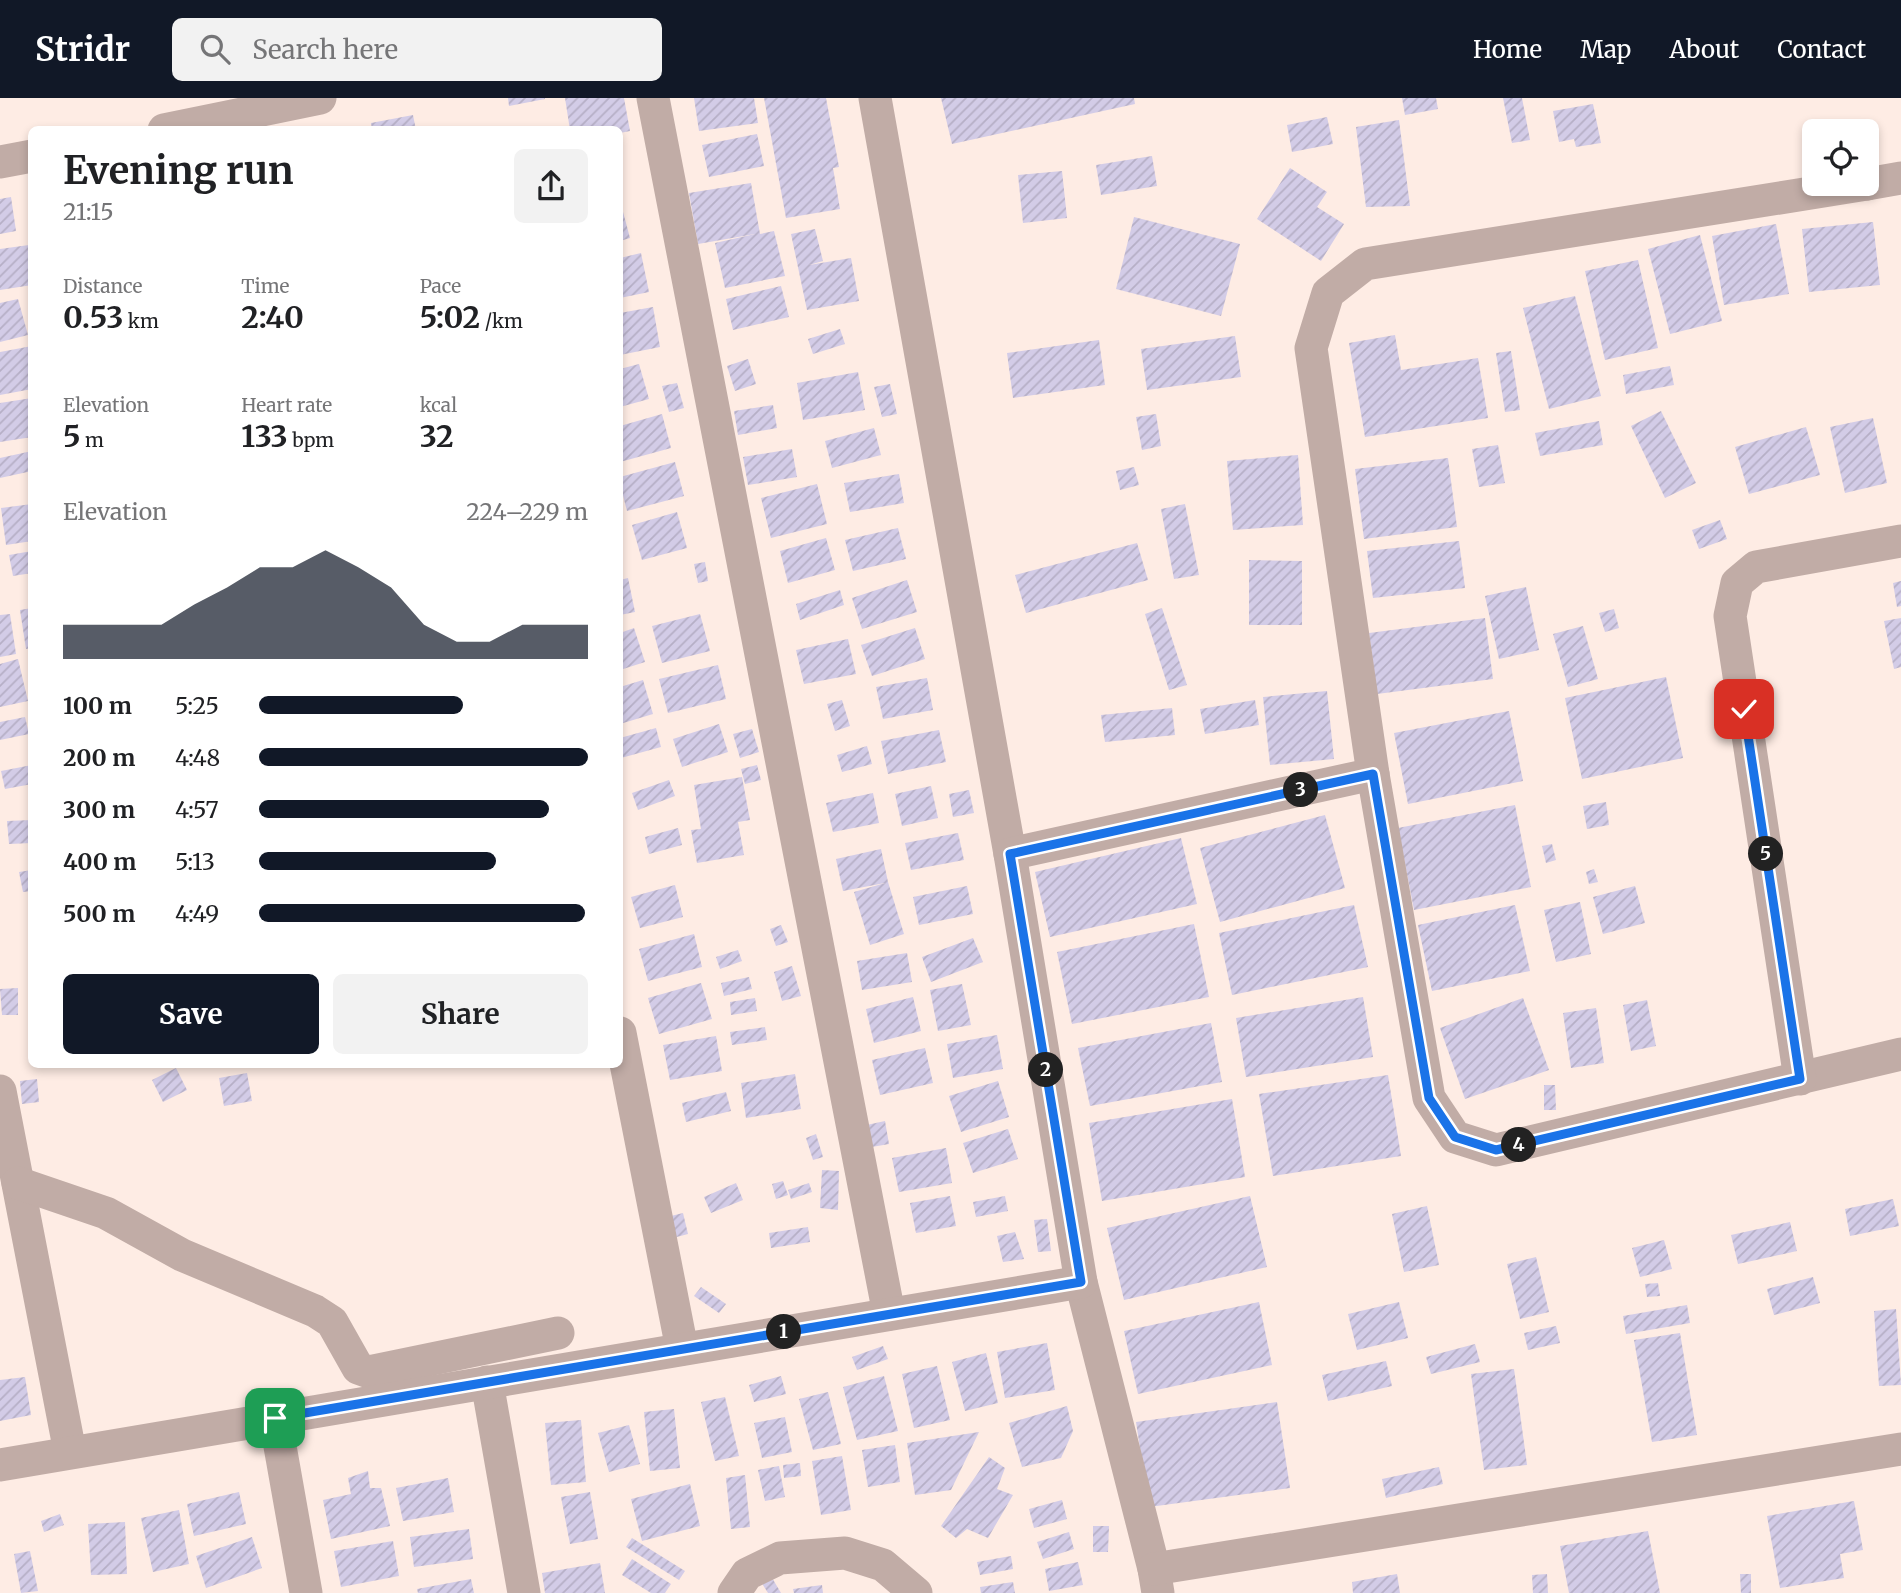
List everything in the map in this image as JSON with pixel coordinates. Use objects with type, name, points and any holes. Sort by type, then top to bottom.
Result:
[{"type":"street","points":[[184,126],[320,98]]},
{"type":"street","points":[[653,98],[889,1314]]},
{"type":"street","points":[[875,98],[1010,854],[1081,1282],[1156,1581],[1901,1449]]},
{"type":"street","points":[[1879,182],[1901,178]]},
{"type":"street","points":[[1802,194],[1364,264],[1328,293],[1311,348],[1373,774],[1429,1098],[1455,1137],[1496,1150],[1901,1054]]},
{"type":"street","points":[[1800,1079],[1730,616],[1737,583],[1756,567],[1901,541]]},
{"type":"street","points":[[1010,854],[1373,774]]},
{"type":"street","points":[[623,1047],[682,1349]]},
{"type":"street","points":[[0,1091],[69,1452]]},
{"type":"street","points":[[18,1183],[106,1213],[182,1255],[315,1311],[332,1322],[358,1368],[369,1372],[558,1333]]},
{"type":"street","points":[[0,1465],[1081,1282]]},
{"type":"street","points":[[487,1382],[524,1593]]},
{"type":"street","points":[[275,1418],[306,1593]]},
{"type":"street","points":[[733,1593],[747,1574],[780,1558],[845,1553],[883,1566],[916,1593]]},
{"type":"building","points":[[508,98],[545,98],[545,99],[509,106]]},
{"type":"building","points":[[565,98],[624,98],[630,131],[623,132],[623,126],[569,126]]},
{"type":"building","points":[[694,98],[754,98],[758,123],[699,131]]},
{"type":"building","points":[[764,98],[826,98],[839,167],[833,168],[840,209],[786,218]]},
{"type":"building","points":[[941,98],[1134,98],[1135,104],[952,144]]},
{"type":"building","points":[[1402,98],[1436,98],[1438,109],[1405,115]]},
{"type":"building","points":[[1503,98],[1522,98],[1530,140],[1512,143]]},
{"type":"building","points":[[1593,104],[1601,143],[1576,147],[1574,139],[1559,142],[1553,111]]},
{"type":"building","points":[[413,115],[415,126],[371,126],[371,123]]},
{"type":"building","points":[[1327,117],[1333,144],[1292,152],[1287,125]]},
{"type":"building","points":[[1399,120],[1410,206],[1366,207],[1356,127]]},
{"type":"building","points":[[757,134],[764,166],[709,177],[702,145]]},
{"type":"building","points":[[1152,156],[1157,186],[1101,195],[1096,165]]},
{"type":"building","points":[[1290,168],[1327,192],[1317,207],[1344,224],[1321,261],[1257,219]]},
{"type":"building","points":[[1062,171],[1067,218],[1023,223],[1018,175]]},
{"type":"building","points":[[751,183],[760,234],[774,231],[785,276],[725,288],[715,243],[755,234],[698,244],[689,193]]},
{"type":"building","points":[[11,197],[16,231],[0,234],[0,199]]},
{"type":"building","points":[[623,212],[630,238],[623,240]]},
{"type":"building","points":[[1134,217],[1240,244],[1221,316],[1116,289]]},
{"type":"building","points":[[1873,222],[1880,285],[1809,292],[1802,229]]},
{"type":"building","points":[[1776,224],[1789,294],[1724,305],[1712,236]]},
{"type":"building","points":[[815,229],[823,261],[809,265],[851,258],[859,301],[807,310],[791,234]]},
{"type":"building","points":[[1700,235],[1722,321],[1670,334],[1648,249]]},
{"type":"building","points":[[28,245],[28,286],[0,290],[0,249]]},
{"type":"building","points":[[641,253],[649,292],[623,297],[623,257]]},
{"type":"building","points":[[1638,260],[1658,348],[1605,360],[1585,271]]},
{"type":"building","points":[[781,286],[789,317],[733,330],[726,299]]},
{"type":"building","points":[[1575,296],[1601,396],[1549,409],[1523,308]]},
{"type":"building","points":[[18,299],[28,335],[0,342],[0,303]]},
{"type":"building","points":[[653,307],[660,347],[623,354],[623,312]]},
{"type":"building","points":[[840,329],[845,344],[813,354],[808,339]]},
{"type":"building","points":[[1395,335],[1401,370],[1478,358],[1488,418],[1365,437],[1349,343]]},
{"type":"building","points":[[1235,336],[1241,377],[1147,390],[1141,349]]},
{"type":"building","points":[[1099,340],[1105,385],[1013,398],[1007,353]]},
{"type":"building","points":[[28,347],[28,390],[0,395],[0,352]]},
{"type":"building","points":[[1511,351],[1520,410],[1505,412],[1496,353]]},
{"type":"building","points":[[748,359],[756,384],[735,391],[727,366]]},
{"type":"building","points":[[639,364],[649,399],[623,406],[623,368]]},
{"type":"building","points":[[1670,366],[1674,385],[1626,394],[1623,375]]},
{"type":"building","points":[[858,372],[865,410],[803,420],[797,383]]},
{"type":"building","points":[[677,383],[684,408],[669,412],[662,386]]},
{"type":"building","points":[[890,384],[897,414],[882,417],[874,387]]},
{"type":"building","points":[[28,399],[28,438],[0,442],[0,403]]},
{"type":"building","points":[[773,405],[777,428],[738,435],[734,411]]},
{"type":"building","points":[[1661,411],[1696,483],[1665,498],[1631,426]]},
{"type":"building","points":[[662,414],[671,448],[623,461],[623,425]]},
{"type":"building","points":[[1156,414],[1161,446],[1142,450],[1136,417]]},
{"type":"building","points":[[1873,418],[1887,483],[1845,493],[1830,427]]},
{"type":"building","points":[[1599,421],[1603,445],[1540,456],[1535,433]]},
{"type":"building","points":[[1806,427],[1820,475],[1749,494],[1735,447]]},
{"type":"building","points":[[874,428],[881,455],[832,468],[825,441]]},
{"type":"building","points":[[1498,445],[1505,483],[1479,487],[1472,449]]},
{"type":"building","points":[[792,449],[797,477],[748,485],[743,457]]},
{"type":"building","points":[[28,452],[28,472],[0,478],[0,458]]},
{"type":"building","points":[[1298,455],[1303,525],[1233,530],[1227,461]]},
{"type":"building","points":[[1448,458],[1457,527],[1364,539],[1355,469]]},
{"type":"building","points":[[675,462],[684,496],[627,511],[623,496],[623,476]]},
{"type":"building","points":[[1134,467],[1139,485],[1120,490],[1116,471]]},
{"type":"building","points":[[899,474],[904,503],[850,512],[844,483]]},
{"type":"building","points":[[817,484],[827,524],[771,538],[761,498]]},
{"type":"building","points":[[1185,504],[1199,575],[1174,579],[1161,509]]},
{"type":"building","points":[[28,505],[28,542],[6,545],[1,508]]},
{"type":"building","points":[[677,512],[687,548],[642,560],[632,525]]},
{"type":"building","points":[[1720,520],[1727,539],[1699,549],[1692,530]]},
{"type":"building","points":[[898,528],[906,559],[853,571],[845,540]]},
{"type":"building","points":[[826,538],[835,570],[788,583],[780,551]]},
{"type":"building","points":[[1459,541],[1465,588],[1373,598],[1367,551]]},
{"type":"building","points":[[1137,543],[1148,580],[1026,613],[1015,575]]},
{"type":"building","points":[[28,552],[28,574],[13,576],[9,555]]},
{"type":"building","points":[[1249,560],[1302,561],[1302,625],[1249,625]]},
{"type":"building","points":[[705,562],[708,581],[698,583],[694,564]]},
{"type":"building","points":[[628,578],[635,612],[623,614],[623,579]]},
{"type":"building","points":[[907,580],[917,612],[862,629],[852,598]]},
{"type":"building","points":[[1901,581],[1901,606],[1897,607],[1893,583]]},
{"type":"building","points":[[1526,587],[1539,650],[1499,659],[1485,596]]},
{"type":"building","points":[[840,590],[844,605],[800,620],[796,604]]},
{"type":"building","points":[[1162,608],[1187,685],[1169,690],[1145,614]]},
{"type":"building","points":[[28,609],[28,649],[26,649],[20,610]]},
{"type":"building","points":[[1614,609],[1619,628],[1605,632],[1599,613]]},
{"type":"building","points":[[10,614],[16,654],[0,657],[0,615]]},
{"type":"building","points":[[700,614],[710,651],[662,663],[652,626]]},
{"type":"building","points":[[1485,618],[1493,679],[1377,694],[1369,633]]},
{"type":"building","points":[[1901,618],[1901,667],[1894,669],[1884,621]]},
{"type":"building","points":[[1583,626],[1598,679],[1568,687],[1553,634]]},
{"type":"building","points":[[634,628],[645,662],[623,669],[623,632]]},
{"type":"building","points":[[915,628],[925,659],[872,676],[861,645]]},
{"type":"building","points":[[848,639],[856,674],[804,684],[796,650]]},
{"type":"building","points":[[18,659],[28,701],[0,707],[0,664]]},
{"type":"building","points":[[718,665],[726,699],[668,713],[659,679]]},
{"type":"building","points":[[1666,677],[1683,758],[1582,779],[1565,698]]},
{"type":"building","points":[[927,678],[933,710],[883,719],[876,687]]},
{"type":"building","points":[[643,680],[653,714],[623,723],[623,686]]},
{"type":"building","points":[[1327,691],[1334,759],[1270,765],[1263,697]]},
{"type":"building","points":[[842,700],[850,726],[835,731],[827,704]]},
{"type":"building","points":[[1255,700],[1259,725],[1205,734],[1200,709]]},
{"type":"building","points":[[1172,708],[1175,735],[1105,742],[1101,715]]},
{"type":"building","points":[[1509,711],[1523,781],[1408,804],[1394,733]]},
{"type":"building","points":[[25,717],[28,734],[0,740],[0,722]]},
{"type":"building","points":[[719,724],[728,752],[682,767],[673,739]]},
{"type":"building","points":[[656,728],[661,747],[623,757],[623,737]]},
{"type":"building","points":[[752,729],[759,752],[740,758],[733,734]]},
{"type":"building","points":[[939,730],[946,762],[888,774],[881,741]]},
{"type":"building","points":[[867,746],[872,764],[842,772],[837,755]]},
{"type":"building","points":[[757,765],[761,780],[745,784],[741,769]]},
{"type":"building","points":[[28,766],[28,785],[5,789],[1,771]]},
{"type":"building","points":[[742,777],[750,820],[738,822],[744,855],[697,863],[691,830],[701,829],[694,785]]},
{"type":"building","points":[[669,780],[675,796],[638,810],[632,793]]},
{"type":"building","points":[[931,786],[938,818],[902,826],[895,794]]},
{"type":"building","points":[[969,790],[974,813],[953,817],[949,794]]},
{"type":"building","points":[[873,793],[879,823],[833,832],[826,803]]},
{"type":"building","points":[[1606,802],[1609,825],[1587,829],[1583,806]]},
{"type":"building","points":[[1515,805],[1531,887],[1414,910],[1398,828]]},
{"type":"building","points":[[1325,815],[1345,888],[1220,922],[1200,848]]},
{"type":"building","points":[[28,820],[28,843],[9,844],[7,821]]},
{"type":"building","points":[[678,828],[682,845],[649,854],[645,837]]},
{"type":"building","points":[[958,833],[964,860],[911,870],[905,843]]},
{"type":"building","points":[[1181,838],[1197,904],[1050,937],[1035,872]]},
{"type":"building","points":[[1552,844],[1556,860],[1546,863],[1542,846]]},
{"type":"building","points":[[881,849],[904,934],[870,945],[854,892],[885,883],[843,891],[836,859]]},
{"type":"building","points":[[1594,869],[1598,882],[1589,884],[1586,872]]},
{"type":"building","points":[[28,871],[28,891],[23,892],[19,872]]},
{"type":"building","points":[[675,885],[683,917],[640,928],[631,897]]},
{"type":"building","points":[[967,886],[973,914],[919,925],[913,897]]},
{"type":"building","points":[[1635,886],[1645,923],[1603,934],[1593,897]]},
{"type":"building","points":[[1580,902],[1591,954],[1556,962],[1544,910]]},
{"type":"building","points":[[1354,905],[1368,967],[1232,995],[1219,933]]},
{"type":"building","points":[[1515,905],[1530,971],[1432,991],[1418,925]]},
{"type":"building","points":[[1194,924],[1209,997],[1072,1024],[1057,952]]},
{"type":"building","points":[[781,925],[788,942],[776,946],[770,929]]},
{"type":"building","points":[[694,934],[702,967],[648,981],[639,949]]},
{"type":"building","points":[[973,938],[983,962],[931,982],[922,957]]},
{"type":"building","points":[[738,950],[742,961],[720,969],[716,957]]},
{"type":"building","points":[[907,953],[912,982],[862,990],[857,961]]},
{"type":"building","points":[[792,966],[801,996],[782,1001],[774,972]]},
{"type":"building","points":[[749,977],[752,989],[724,996],[721,983]]},
{"type":"building","points":[[701,983],[712,1019],[659,1034],[648,998]]},
{"type":"building","points":[[962,984],[971,1025],[938,1031],[930,990]]},
{"type":"building","points":[[18,988],[18,1015],[2,1015],[0,989]]},
{"type":"building","points":[[913,997],[921,1031],[874,1043],[866,1009]]},
{"type":"building","points":[[1363,997],[1373,1057],[1246,1077],[1236,1018]]},
{"type":"building","points":[[755,998],[757,1011],[731,1015],[730,1002]]},
{"type":"building","points":[[1523,998],[1549,1070],[1465,1099],[1440,1028]]},
{"type":"building","points":[[1647,1000],[1656,1046],[1631,1051],[1623,1005]]},
{"type":"building","points":[[1596,1008],[1604,1063],[1571,1068],[1563,1013]]},
{"type":"building","points":[[1211,1023],[1222,1082],[1090,1106],[1078,1048]]},
{"type":"building","points":[[765,1027],[767,1040],[732,1045],[730,1032]]},
{"type":"building","points":[[997,1035],[1003,1069],[953,1078],[947,1044]]},
{"type":"building","points":[[716,1036],[722,1071],[670,1080],[663,1045]]},
{"type":"building","points":[[925,1048],[933,1083],[880,1095],[872,1060]]},
{"type":"building","points":[[176,1068],[187,1090],[163,1102],[152,1080]]},
{"type":"building","points":[[247,1073],[252,1101],[224,1106],[219,1078]]},
{"type":"building","points":[[795,1074],[801,1109],[746,1118],[741,1083]]},
{"type":"building","points":[[1388,1075],[1401,1156],[1273,1176],[1259,1094]]},
{"type":"building","points":[[37,1079],[39,1102],[22,1104],[20,1081]]},
{"type":"building","points":[[998,1081],[1009,1117],[961,1132],[949,1096]]},
{"type":"building","points":[[1544,1085],[1555,1085],[1556,1110],[1544,1110]]},
{"type":"building","points":[[726,1092],[731,1111],[686,1122],[682,1103]]},
{"type":"building","points":[[1232,1099],[1245,1177],[1102,1201],[1089,1123]]},
{"type":"building","points":[[885,1121],[889,1144],[866,1148],[862,1126]]},
{"type":"building","points":[[1008,1129],[1018,1159],[973,1173],[963,1143]]},
{"type":"building","points":[[816,1134],[823,1157],[813,1160],[806,1138]]},
{"type":"building","points":[[946,1148],[952,1183],[899,1192],[892,1158]]},
{"type":"building","points":[[822,1170],[839,1171],[838,1210],[820,1208]]},
{"type":"building","points":[[783,1181],[788,1195],[776,1199],[772,1184]]},
{"type":"building","points":[[736,1183],[743,1200],[711,1213],[704,1197]]},
{"type":"building","points":[[809,1183],[812,1192],[791,1199],[788,1190]]},
{"type":"building","points":[[950,1196],[956,1226],[916,1233],[910,1203]]},
{"type":"building","points":[[1005,1196],[1008,1211],[976,1217],[973,1202]]},
{"type":"building","points":[[1250,1196],[1267,1267],[1124,1300],[1107,1228]]},
{"type":"building","points":[[1893,1199],[1899,1226],[1850,1236],[1845,1209]]},
{"type":"building","points":[[1427,1206],[1439,1265],[1404,1272],[1392,1214]]},
{"type":"building","points":[[683,1213],[688,1234],[673,1238],[667,1217]]},
{"type":"building","points":[[1047,1219],[1051,1251],[1038,1252],[1034,1220]]},
{"type":"building","points":[[1790,1222],[1797,1251],[1738,1264],[1731,1235]]},
{"type":"building","points":[[808,1227],[810,1242],[771,1248],[769,1233]]},
{"type":"building","points":[[1015,1232],[1024,1259],[1003,1262],[997,1236]]},
{"type":"building","points":[[1664,1240],[1672,1269],[1640,1277],[1632,1248]]},
{"type":"building","points":[[1536,1257],[1549,1312],[1520,1319],[1507,1264]]},
{"type":"building","points":[[1813,1277],[1820,1303],[1774,1315],[1767,1289]]},
{"type":"building","points":[[1658,1283],[1660,1296],[1647,1297],[1645,1284]]},
{"type":"building","points":[[701,1287],[726,1304],[719,1313],[694,1296]]},
{"type":"building","points":[[1259,1302],[1272,1365],[1138,1394],[1124,1331]]},
{"type":"building","points":[[1399,1302],[1408,1338],[1357,1350],[1348,1314]]},
{"type":"building","points":[[1687,1305],[1690,1323],[1626,1334],[1623,1316]]},
{"type":"building","points":[[1896,1309],[1901,1385],[1879,1386],[1874,1311]]},
{"type":"building","points":[[1556,1326],[1560,1343],[1528,1350],[1524,1333]]},
{"type":"building","points":[[1680,1333],[1697,1435],[1652,1442],[1634,1340]]},
{"type":"building","points":[[1047,1343],[1055,1390],[1005,1398],[997,1352]]},
{"type":"building","points":[[1475,1344],[1480,1362],[1431,1374],[1426,1357]]},
{"type":"building","points":[[883,1346],[888,1359],[857,1370],[852,1357]]},
{"type":"building","points":[[986,1353],[998,1403],[965,1411],[952,1362]]},
{"type":"building","points":[[1386,1361],[1392,1386],[1328,1401],[1322,1375]]},
{"type":"building","points":[[937,1366],[950,1420],[914,1428],[902,1374]]},
{"type":"building","points":[[1514,1369],[1527,1465],[1484,1470],[1471,1374]]},
{"type":"building","points":[[781,1376],[786,1394],[754,1402],[749,1385]]},
{"type":"building","points":[[884,1376],[898,1431],[857,1440],[843,1387]]},
{"type":"building","points":[[25,1377],[31,1415],[0,1421],[0,1380]]},
{"type":"building","points":[[828,1392],[841,1444],[813,1450],[799,1399]]},
{"type":"building","points":[[725,1397],[739,1456],[715,1461],[701,1402]]},
{"type":"building","points":[[1277,1402],[1290,1488],[1149,1507],[1136,1422]]},
{"type":"building","points":[[1067,1406],[1073,1431],[1061,1458],[1022,1467],[1009,1423]]},
{"type":"building","points":[[674,1409],[680,1468],[650,1471],[644,1412]]},
{"type":"building","points":[[785,1417],[792,1452],[762,1458],[754,1423]]},
{"type":"building","points":[[581,1420],[586,1482],[551,1485],[545,1423]]},
{"type":"building","points":[[629,1425],[640,1464],[609,1472],[598,1433]]},
{"type":"building","points":[[979,1432],[951,1490],[915,1495],[907,1443]]},
{"type":"building","points":[[895,1445],[900,1482],[868,1487],[862,1450]]},
{"type":"building","points":[[842,1456],[851,1510],[821,1515],[812,1461]]},
{"type":"building","points":[[989,1457],[1005,1468],[997,1489],[1013,1495],[988,1538],[967,1529],[956,1538],[941,1526]]},
{"type":"building","points":[[800,1463],[801,1476],[784,1478],[783,1465]]},
{"type":"building","points":[[779,1466],[785,1497],[765,1501],[758,1470]]},
{"type":"building","points":[[1439,1467],[1443,1484],[1386,1498],[1382,1479]]},
{"type":"building","points":[[368,1471],[370,1488],[381,1488],[390,1526],[331,1539],[323,1500],[351,1494],[348,1478]]},
{"type":"building","points":[[745,1475],[750,1527],[731,1529],[726,1478]]},
{"type":"building","points":[[448,1478],[454,1512],[403,1521],[396,1488]]},
{"type":"building","points":[[690,1484],[700,1526],[642,1541],[631,1499]]},
{"type":"building","points":[[239,1492],[246,1524],[194,1536],[187,1504]]},
{"type":"building","points":[[590,1492],[598,1539],[570,1544],[561,1497]]},
{"type":"building","points":[[1062,1500],[1067,1519],[1034,1528],[1029,1509]]},
{"type":"building","points":[[1854,1501],[1863,1550],[1840,1554],[1844,1578],[1780,1588],[1767,1516]]},
{"type":"building","points":[[179,1510],[189,1564],[153,1572],[141,1518]]},
{"type":"building","points":[[60,1514],[64,1525],[44,1532],[41,1521]]},
{"type":"building","points":[[125,1522],[127,1574],[91,1575],[88,1524]]},
{"type":"building","points":[[1093,1526],[1109,1526],[1108,1552],[1093,1552]]},
{"type":"building","points":[[469,1529],[473,1559],[414,1567],[410,1537]]},
{"type":"building","points":[[1648,1531],[1660,1593],[1569,1593],[1560,1546]]},
{"type":"building","points":[[1069,1532],[1074,1549],[1043,1559],[1037,1542]]},
{"type":"building","points":[[252,1537],[262,1568],[206,1588],[196,1556]]},
{"type":"building","points":[[632,1538],[685,1571],[679,1580],[626,1547]]},
{"type":"building","points":[[393,1541],[399,1576],[341,1587],[334,1551]]},
{"type":"building","points":[[30,1551],[38,1591],[21,1593],[14,1554]]},
{"type":"building","points":[[1011,1556],[1013,1569],[980,1575],[977,1562]]},
{"type":"building","points":[[632,1559],[671,1584],[665,1593],[651,1593],[622,1575]]},
{"type":"building","points":[[1078,1562],[1083,1585],[1049,1591],[1045,1569]]},
{"type":"building","points":[[600,1563],[605,1593],[545,1593],[542,1573]]},
{"type":"building","points":[[768,1571],[781,1593],[768,1593],[758,1577]]},
{"type":"building","points":[[1397,1574],[1400,1593],[1353,1593],[1352,1582]]},
{"type":"building","points":[[1547,1574],[1548,1593],[1533,1593],[1532,1575]]},
{"type":"building","points":[[1740,1574],[1751,1574],[1751,1593],[1741,1593]]},
{"type":"building","points":[[471,1579],[474,1593],[418,1593],[417,1589]]},
{"type":"building","points":[[1013,1582],[1015,1593],[981,1593],[980,1587]]},
{"type":"building","points":[[822,1585],[823,1593],[794,1593],[793,1589]]},
{"type":"route","points":[[275,1418],[1081,1282],[1010,854],[1373,774],[1429,1098],[1455,1137],[1496,1150],[1800,1079],[1744,709]]}]
